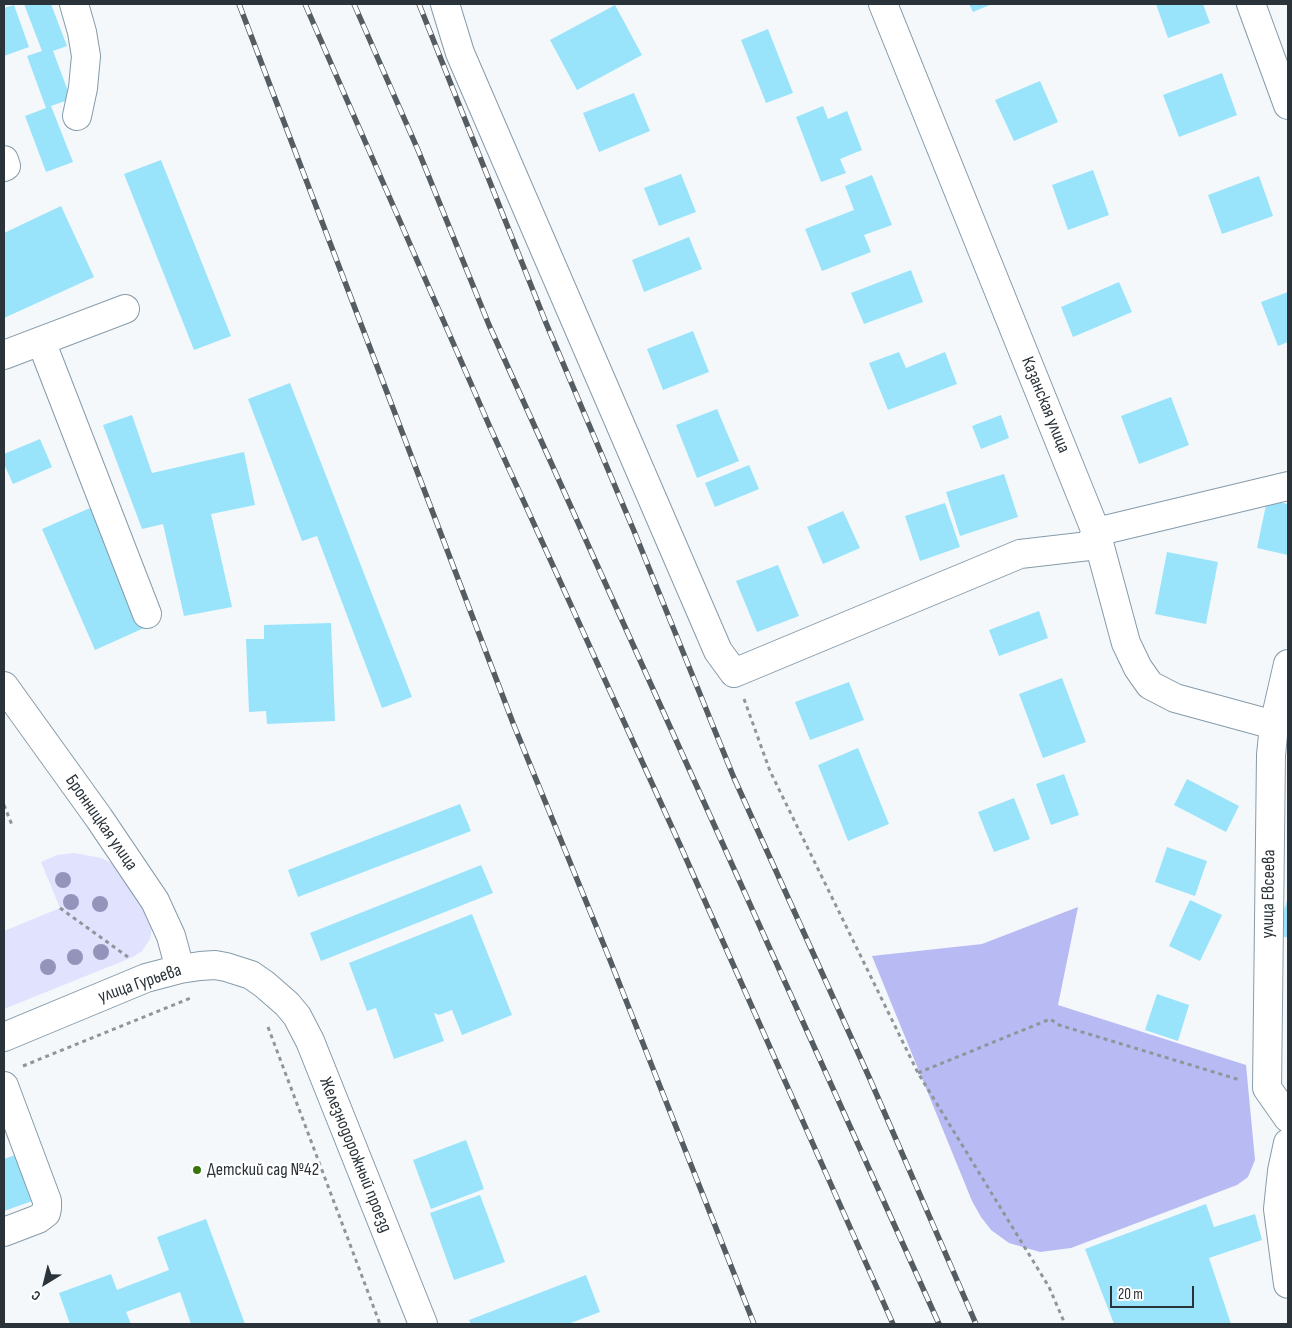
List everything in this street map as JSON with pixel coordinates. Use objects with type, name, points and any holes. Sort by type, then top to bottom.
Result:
[{"type":"street","points":[[74,4],[86,56],[83,88],[77,116]]},
{"type":"street","points":[[445,4],[460,53],[714,642],[718,651],[734,673],[1020,554],[1089,546],[1096,532],[1288,486]]},
{"type":"street","name":"Казанская улица","points":[[883,4],[1096,532],[1126,643],[1138,668],[1150,685],[1175,698],[1274,725]]},
{"type":"street","points":[[1252,4],[1288,105]]},
{"type":"street","points":[[4,160],[6,166],[4,167]]},
{"type":"street","points":[[4,355],[125,309]]},
{"type":"street","points":[[41,341],[147,614]]},
{"type":"street","name":"улица Евсеева","points":[[1267,1088],[1271,755],[1274,725],[1288,664]]},
{"type":"street","name":"Бронницкая улица","points":[[4,686],[99,818],[155,901],[171,936],[180,969]]},
{"type":"street","name":"улица Гурьева","points":[[4,1037],[146,978],[180,969],[215,965],[235,969],[251,975],[276,993]]},
{"type":"street","name":"Железнодорожный проезд","points":[[276,993],[297,1016],[310,1041],[423,1324]]},
{"type":"street","points":[[4,1232],[38,1219],[46,1213],[47,1208],[47,1201],[13,1076]]},
{"type":"street","points":[[1267,1088],[1288,1118]]},
{"type":"street","points":[[1288,1143],[1282,1171],[1278,1209],[1288,1284]]},
{"type":"path","points":[[734,673],[770,771],[918,1074],[1049,1287],[1065,1324]]},
{"type":"path","points":[[4,805],[12,825]]},
{"type":"path","points":[[60,908],[130,958]]},
{"type":"path","points":[[13,1076],[196,996]]},
{"type":"path","points":[[918,1074],[1050,1019],[1059,1025],[1267,1088]]},
{"type":"path","points":[[266,1022],[380,1324]]},
{"type":"shaded area","points":[[74,853],[101,858],[110,862],[122,875],[144,904],[152,928],[150,939],[142,951],[133,957],[4,1009],[4,931],[60,908],[41,862],[57,855]]},
{"type":"shaded area","points":[[1078,907],[1058,1005],[1246,1065],[1255,1160],[1248,1177],[1237,1185],[1071,1248],[1040,1252],[1009,1243],[991,1230],[981,1217],[972,1201],[872,956],[982,944]]},
{"type":"building","points":[[24,4],[51,4],[67,46],[53,51],[71,99],[51,106],[73,162],[46,172],[25,116],[46,108],[27,56],[42,51]]},
{"type":"building","points":[[969,4],[992,4],[973,12]]},
{"type":"building","points":[[1156,4],[1203,4],[1210,23],[1168,38]]},
{"type":"building","points":[[14,5],[29,47],[4,56],[4,8]]},
{"type":"building","points":[[615,5],[642,55],[577,90],[550,40]]},
{"type":"building","points":[[768,29],[793,93],[766,103],[741,40]]},
{"type":"building","points":[[1222,73],[1237,115],[1179,137],[1163,95]]},
{"type":"building","points":[[1040,81],[1058,122],[1014,141],[995,100]]},
{"type":"building","points":[[634,93],[650,131],[599,152],[583,113]]},
{"type":"building","points":[[823,106],[828,119],[847,111],[862,150],[840,159],[846,173],[821,182],[796,117]]},
{"type":"building","points":[[161,160],[231,336],[194,350],[124,174]]},
{"type":"building","points":[[1093,170],[1109,215],[1068,230],[1052,185]]},
{"type":"building","points":[[681,174],[696,212],[659,226],[644,188]]},
{"type":"building","points":[[872,175],[892,225],[864,235],[871,252],[822,271],[805,229],[854,210],[845,186]]},
{"type":"building","points":[[1259,176],[1273,216],[1222,234],[1208,195]]},
{"type":"building","points":[[61,206],[94,277],[4,318],[4,233]]},
{"type":"building","points":[[689,237],[702,269],[644,292],[632,260]]},
{"type":"building","points":[[911,270],[923,302],[864,324],[851,293]]},
{"type":"building","points":[[1119,282],[1132,312],[1073,337],[1061,307]]},
{"type":"building","points":[[1288,292],[1288,342],[1278,346],[1261,302]]},
{"type":"building","points":[[693,331],[709,372],[663,390],[647,349]]},
{"type":"building","points":[[899,352],[906,368],[945,352],[957,384],[888,410],[869,363]]},
{"type":"building","points":[[290,383],[412,697],[382,708],[317,536],[302,541],[248,399]]},
{"type":"building","points":[[1171,397],[1189,445],[1139,464],[1121,416]]},
{"type":"building","points":[[717,409],[739,461],[697,478],[676,425]]},
{"type":"building","points":[[132,415],[152,473],[244,452],[255,505],[211,514],[232,607],[184,616],[163,524],[142,529],[103,425]]},
{"type":"building","points":[[1001,415],[1009,438],[981,449],[972,426]]},
{"type":"building","points":[[40,439],[52,467],[13,484],[4,464],[4,454]]},
{"type":"building","points":[[749,465],[759,489],[715,507],[705,483]]},
{"type":"building","points":[[1004,474],[1018,517],[960,536],[946,492]]},
{"type":"building","points":[[1267,500],[1288,504],[1288,555],[1257,548]]},
{"type":"building","points":[[945,503],[960,547],[920,561],[905,516]]},
{"type":"building","points":[[90,508],[144,628],[95,650],[42,529]]},
{"type":"building","points":[[843,511],[860,548],[823,564],[807,527]]},
{"type":"building","points":[[1167,552],[1218,562],[1206,624],[1155,614]]},
{"type":"building","points":[[778,565],[799,616],[757,632],[736,581]]},
{"type":"building","points":[[1039,611],[1048,638],[999,656],[989,630]]},
{"type":"building","points":[[331,623],[335,721],[267,724],[266,711],[249,712],[246,639],[264,639],[264,625]]},
{"type":"building","points":[[1062,678],[1086,742],[1043,758],[1019,694]]},
{"type":"building","points":[[849,682],[864,720],[810,740],[795,702]]},
{"type":"building","points":[[858,748],[889,824],[848,841],[818,765]]},
{"type":"building","points":[[1064,774],[1079,815],[1051,825],[1036,784]]},
{"type":"building","points":[[1187,779],[1239,806],[1226,832],[1174,805]]},
{"type":"building","points":[[1014,798],[1030,839],[994,852],[978,812]]},
{"type":"building","points":[[460,804],[471,831],[298,897],[288,870]]},
{"type":"building","points":[[1167,847],[1207,861],[1195,896],[1155,882]]},
{"type":"building","points":[[481,865],[493,893],[321,961],[310,933]]},
{"type":"building","points":[[1288,898],[1288,938],[1276,934]]},
{"type":"building","points":[[1190,900],[1222,915],[1200,961],[1169,946]]},
{"type":"building","points":[[472,914],[512,1015],[462,1035],[452,1010],[439,1015],[434,1013],[444,1041],[394,1059],[376,1008],[367,1011],[349,963]]},
{"type":"building","points":[[1157,994],[1189,1005],[1178,1041],[1145,1030]]},
{"type":"building","points":[[466,1140],[484,1189],[431,1209],[413,1160]]},
{"type":"building","points":[[18,1154],[35,1200],[4,1211],[4,1159]]},
{"type":"building","points":[[480,1195],[505,1262],[454,1280],[430,1213]]},
{"type":"building","points":[[1206,1204],[1214,1227],[1255,1214],[1262,1240],[1209,1258],[1231,1324],[1114,1324],[1085,1249]]},
{"type":"building","points":[[206,1219],[245,1324],[191,1324],[180,1292],[126,1312],[131,1324],[70,1324],[59,1293],[111,1274],[117,1290],[169,1270],[157,1237]]},
{"type":"building","points":[[586,1275],[600,1312],[568,1324],[471,1324],[469,1320]]},
{"type":"railway","points":[[239,4],[513,723],[610,960],[754,1324]]},
{"type":"railway","points":[[305,4],[489,425],[680,845],[893,1324]]},
{"type":"railway","points":[[354,4],[418,150],[489,325],[939,1324]]},
{"type":"railway","points":[[419,4],[546,323],[634,531],[734,778],[869,1077],[976,1324]]},
{"type":"place","name":"Детский сад №42","points":[[197,1170]]}]
